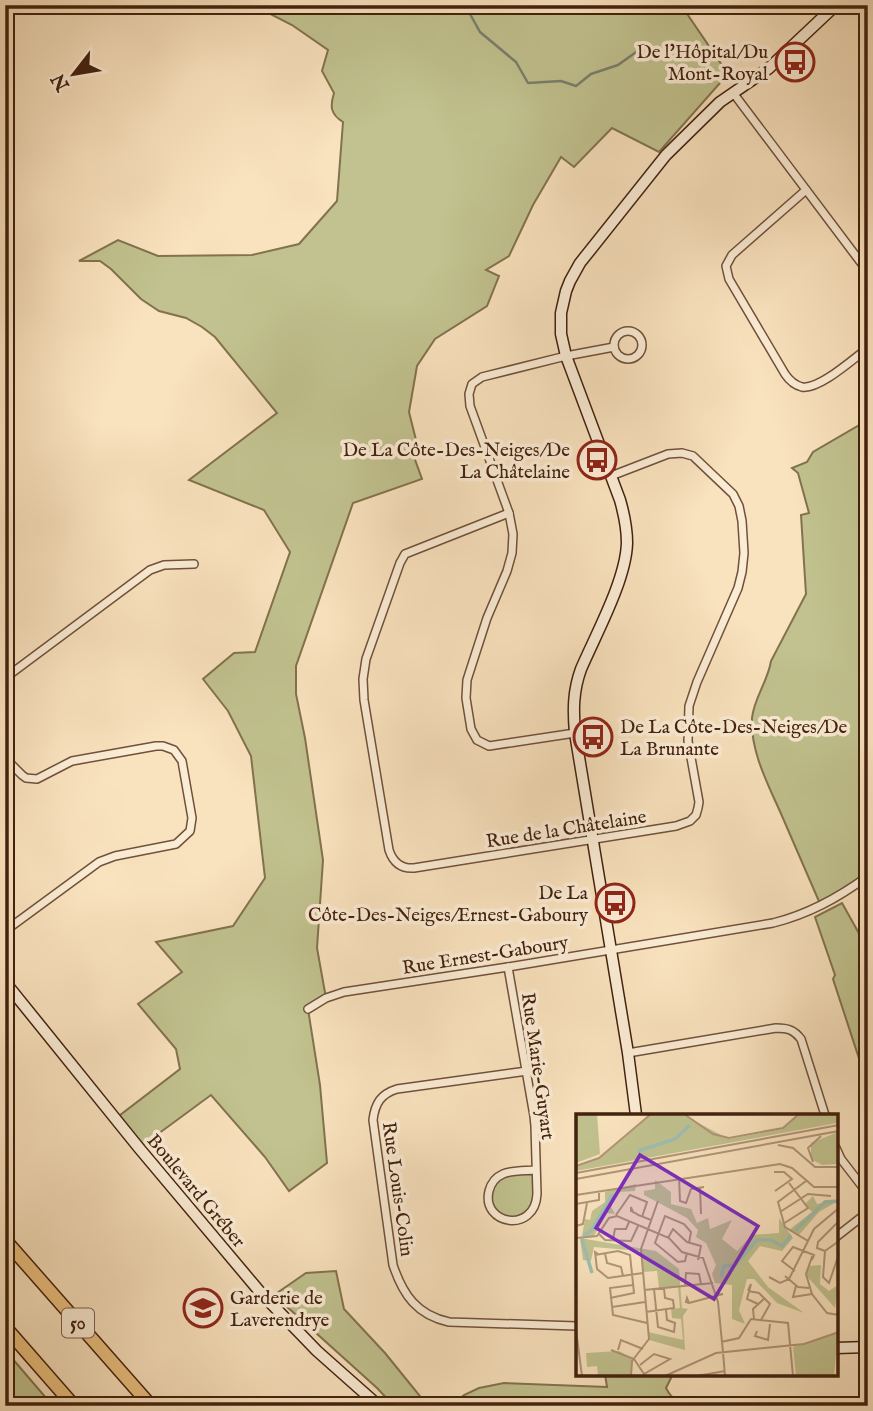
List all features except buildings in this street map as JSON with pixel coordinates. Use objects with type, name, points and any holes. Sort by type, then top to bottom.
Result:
[{"type":"highway","name":"50","points":[[5,1240],[151,1406]]},
{"type":"highway","points":[[5,1327],[74,1406]]},
{"type":"street","points":[[857,5],[868,13]]},
{"type":"street","points":[[636,1114],[575,733],[573,704],[577,681],[615,591],[626,555],[626,524],[620,500],[566,356],[561,334],[561,313],[566,291],[575,271],[666,155],[720,102],[768,69],[828,8]]},
{"type":"street","points":[[734,94],[868,272]]},
{"type":"street","points":[[806,190],[736,250],[726,266],[729,279],[793,384],[805,387],[816,385],[868,348]]},
{"type":"street","points":[[575,733],[489,746],[477,740],[471,729],[466,698],[467,680],[487,618],[507,571],[513,534],[509,513],[469,401],[470,388],[482,377],[614,347]]},
{"type":"street","name":"Rue de la Châtelaine","points":[[509,513],[409,552],[402,558],[366,659],[364,700],[389,850],[398,865],[409,869],[676,826],[690,821],[696,815],[699,802],[688,741],[689,706],[696,682],[738,588],[744,563],[742,521],[736,500],[729,489],[693,456],[674,453],[611,476]]},
{"type":"street","points":[[5,678],[150,570],[164,565],[194,564]]},
{"type":"street","points":[[5,758],[26,778],[37,779],[72,761],[156,746],[169,747],[182,761],[192,818],[190,831],[176,844],[115,856],[99,862],[5,931]]},
{"type":"street","name":"Rue Ernest-Gaboury","points":[[308,1009],[326,998],[344,992],[788,919],[838,897],[868,876]]},
{"type":"street","name":"Rue Marie-Guyart","points":[[508,967],[534,1116],[536,1170],[537,1199],[530,1213],[518,1220],[505,1220],[495,1214],[488,1194],[496,1178],[508,1172],[536,1170]]},
{"type":"street","name":"Boulevard Gréber","points":[[5,982],[139,1149],[260,1292],[317,1350],[379,1406]]},
{"type":"street","points":[[628,1054],[785,1028],[801,1040],[825,1114]]},
{"type":"street","name":"Rue Louis-Colin","points":[[527,1071],[397,1089],[385,1094],[377,1103],[373,1120],[393,1265],[398,1280],[413,1304],[439,1320],[576,1326]]},
{"type":"street","points":[[838,1153],[868,1194]]},
{"type":"street","points":[[838,1235],[868,1212]]},
{"type":"street","points":[[838,1348],[868,1347]]},
{"type":"green space","points":[[253,5],[681,5],[728,74],[659,152],[612,128],[574,167],[561,157],[533,205],[509,256],[486,270],[499,276],[487,306],[435,339],[417,366],[409,412],[416,440],[409,443],[422,479],[353,503],[296,666],[296,694],[323,860],[317,948],[326,998],[308,1009],[320,1085],[327,1163],[289,1191],[265,1157],[211,1095],[139,1148],[115,1119],[180,1069],[176,1049],[138,1004],[182,972],[156,942],[233,926],[265,878],[251,756],[228,711],[203,679],[234,653],[255,652],[290,552],[264,510],[189,480],[277,413],[215,337],[202,327],[186,318],[159,311],[141,299],[100,261],[79,261],[118,240],[158,256],[252,255],[299,244],[337,201],[343,122],[333,113],[334,93],[322,71],[328,50],[292,25]]},
{"type":"green space","points":[[868,420],[868,876],[821,906],[761,768],[754,743],[752,718],[771,661],[806,594],[801,515],[809,513],[798,473],[792,468],[807,462],[813,452]]},
{"type":"green space","points":[[842,903],[868,952],[868,1086],[815,917]]},
{"type":"green space","points":[[536,1170],[534,1208],[511,1221],[491,1207],[490,1186],[497,1178]]},
{"type":"green space","points":[[336,1271],[344,1309],[385,1353],[428,1406],[394,1406],[274,1295],[306,1273]]},
{"type":"green space","points":[[5,1350],[53,1406],[5,1406]]},
{"type":"green space","points":[[605,1376],[672,1376],[666,1388],[672,1397],[694,1400],[710,1406],[451,1406],[464,1395],[479,1388],[504,1383],[607,1387]]},
{"type":"waterway","points":[[465,5],[480,32],[516,62],[528,83],[561,81],[576,86],[591,74],[618,65],[639,50]]},
{"type":"place","name":"De l'Hôpital/Du Mont-Royal","points":[[795,62]]},
{"type":"place","name":"De La Côte-Des-Neiges/De La Châtelaine","points":[[597,460]]},
{"type":"place","name":"De La Côte-Des-Neiges/De La Brunante","points":[[593,737]]},
{"type":"place","name":"De La Côte-Des-Neiges/Ernest-Gaboury","points":[[615,903]]},
{"type":"place","name":"Garderie de Laverendrye","points":[[203,1308]]}]
